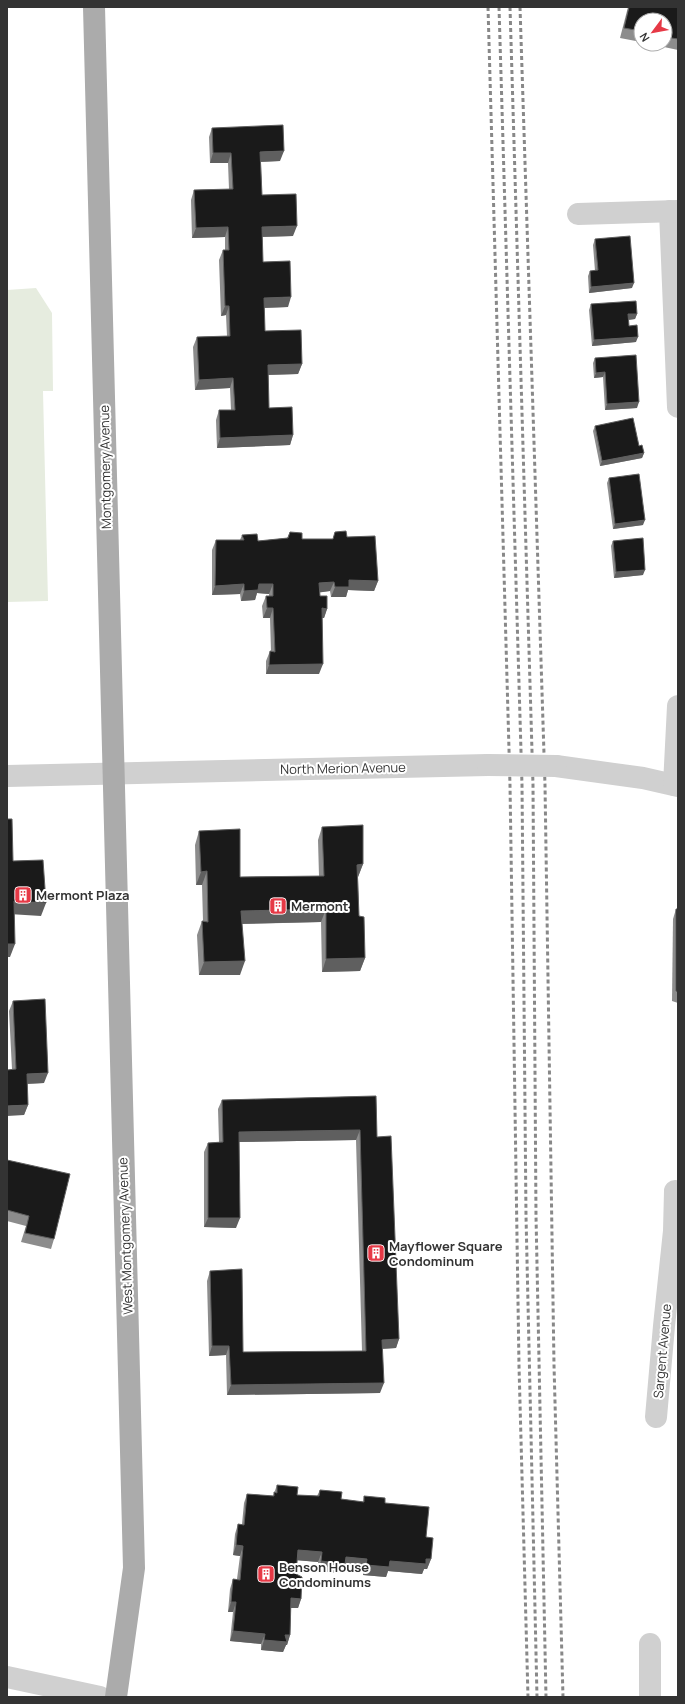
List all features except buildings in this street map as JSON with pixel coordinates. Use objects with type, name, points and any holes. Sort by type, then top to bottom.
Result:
[{"type":"main road","name":"Montgomery Avenue","points":[[94,7],[114,774]]},
{"type":"main road","name":"West Montgomery Avenue","points":[[114,774],[134,1568],[116,1697]]},
{"type":"street","points":[[578,214],[674,211],[678,407]]},
{"type":"street","points":[[676,786],[678,706]]},
{"type":"street","name":"North Merion Avenue","points":[[7,776],[488,765],[556,766],[643,778],[676,786]]},
{"type":"street","name":"Sargent Avenue","points":[[656,1417],[671,1328],[675,1191]]},
{"type":"street","points":[[650,1644],[650,1697]]},
{"type":"street","points":[[7,1677],[100,1697]]},
{"type":"shaded area","points":[[36,288],[52,313],[53,391],[43,391],[48,601],[7,602],[7,290]]},
{"type":"railway","points":[[488,7],[510,785],[519,1366],[528,1697]]},
{"type":"railway","points":[[499,7],[522,785],[526,1216],[537,1697]]},
{"type":"railway","points":[[510,7],[533,785],[536,1216],[546,1697]]},
{"type":"railway","points":[[520,7],[545,785],[554,1365],[563,1697]]},
{"type":"place","name":"Mermont Plaza","points":[[23,895]]},
{"type":"place","name":"Mermont","points":[[278,906]]},
{"type":"place","name":"Mayflower Square Condominum","points":[[376,1253]]},
{"type":"place","name":"Benson House Condominums","points":[[266,1574]]}]
